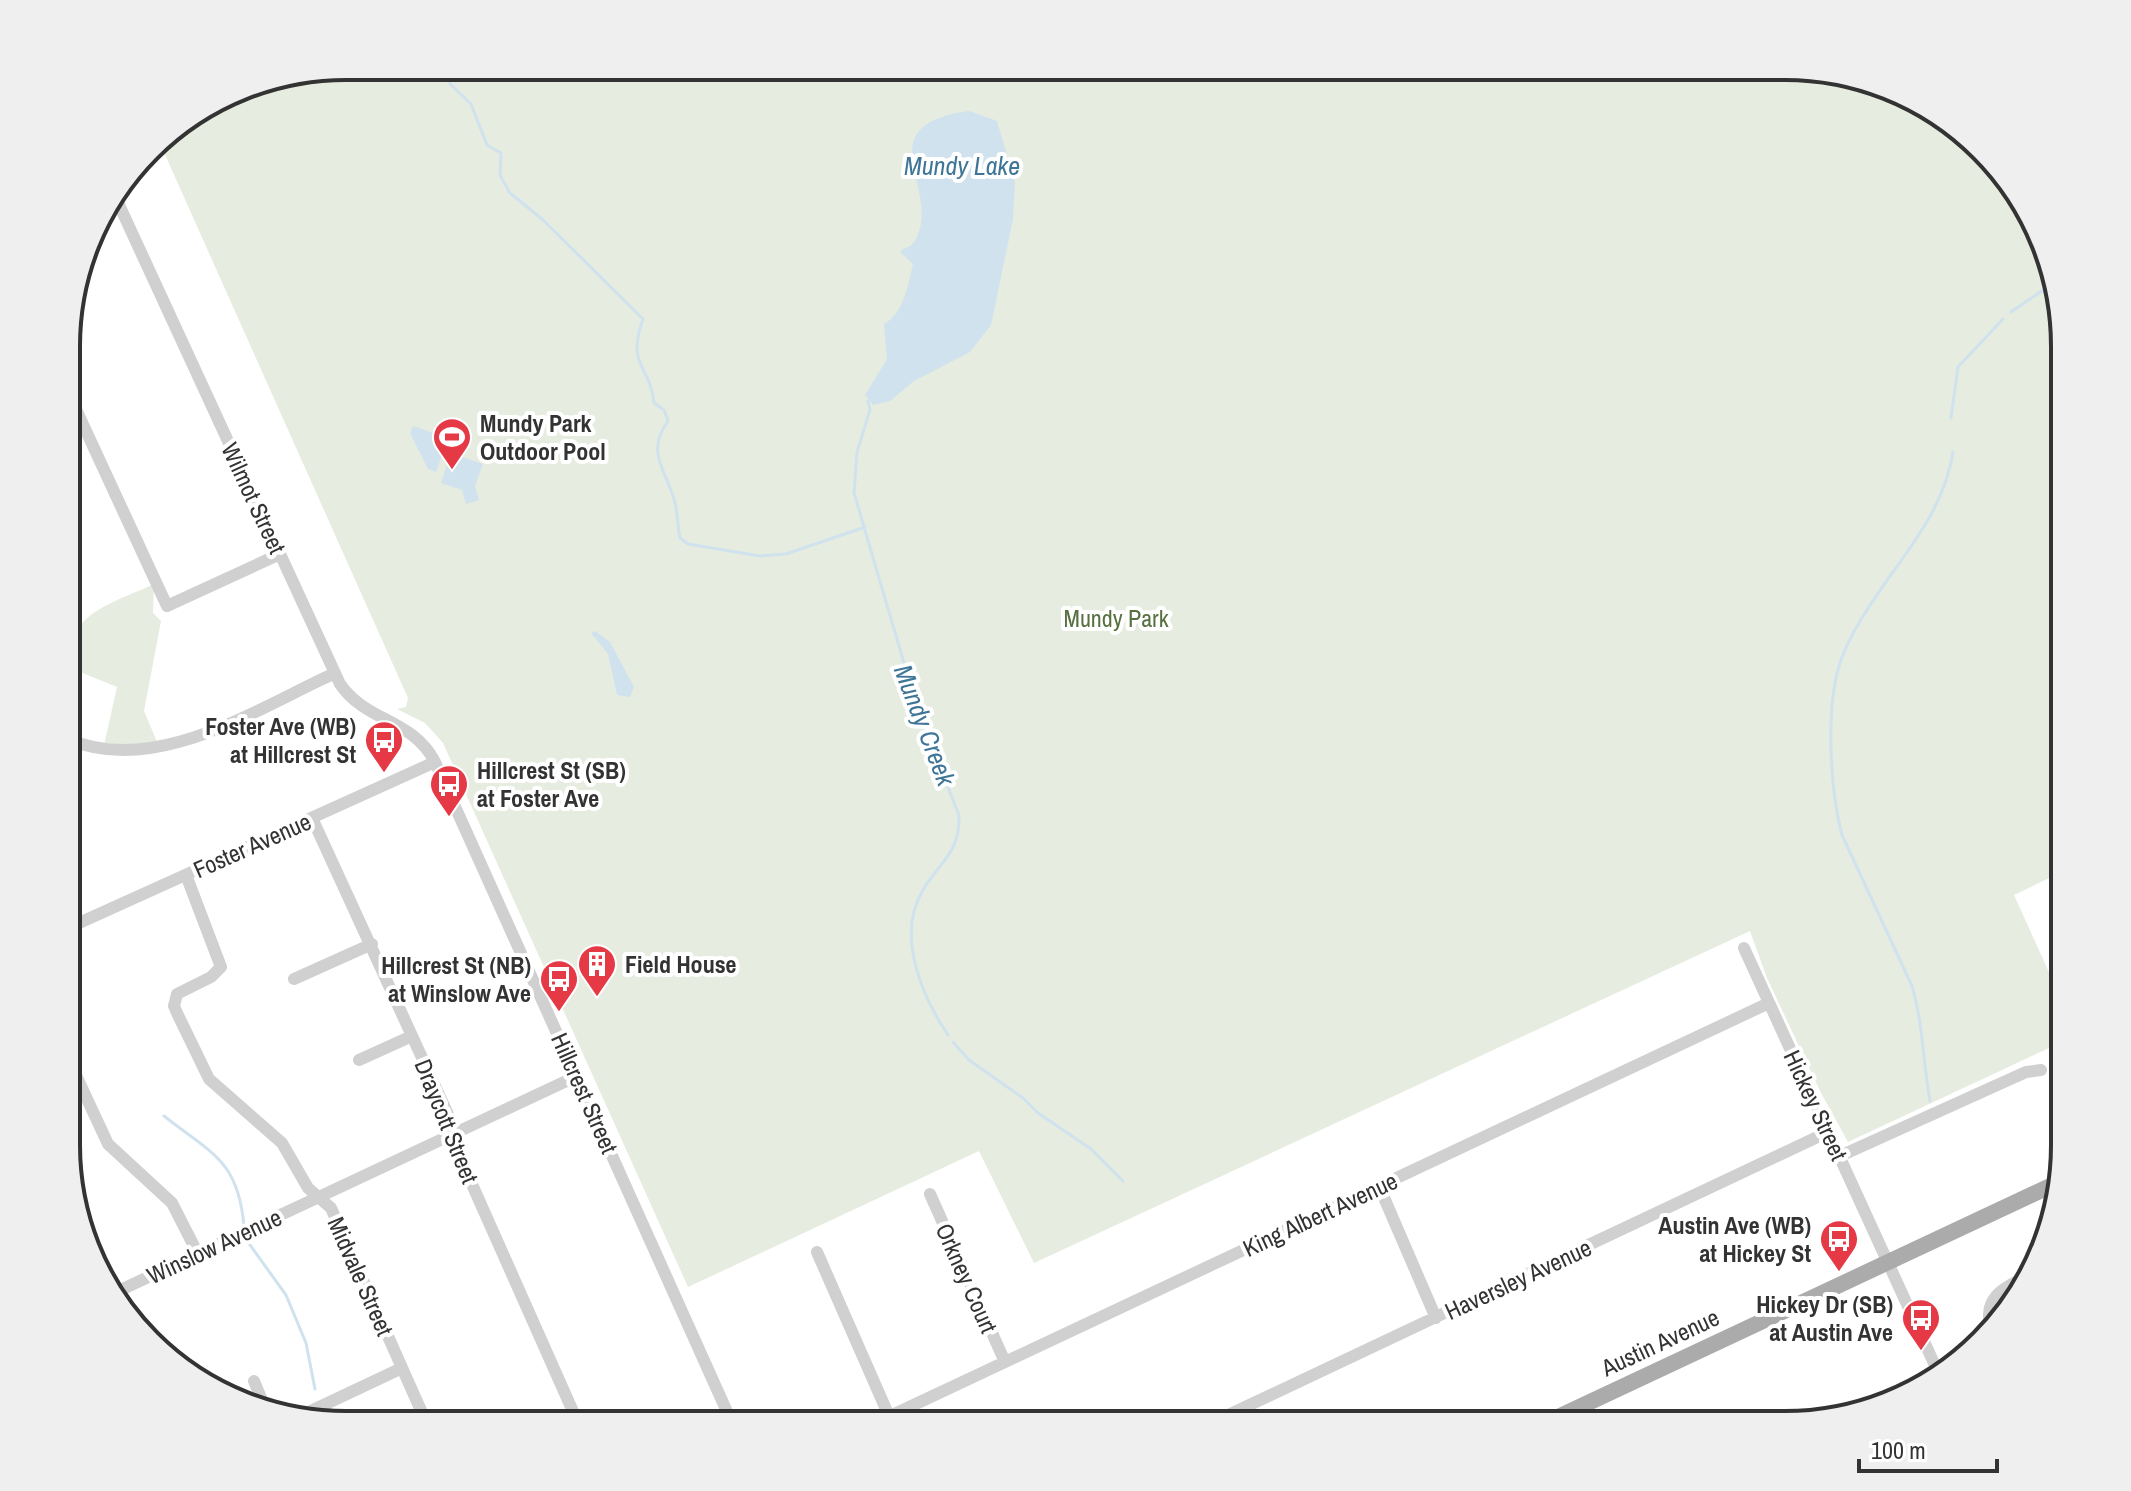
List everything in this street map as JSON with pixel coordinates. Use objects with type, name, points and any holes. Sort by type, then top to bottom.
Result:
[{"type":"main road","name":"Austin Avenue","points":[[1571,1411],[2047,1188]]},
{"type":"street","name":"Wilmot Street","points":[[120,207],[335,673],[358,704],[412,731],[435,762]]},
{"type":"street","points":[[80,418],[167,606],[280,554]]},
{"type":"street","points":[[80,742],[114,751],[160,749],[194,738],[335,673]]},
{"type":"street","name":"Foster Avenue","points":[[81,922],[435,762]]},
{"type":"street","name":"Hillcrest Street","points":[[435,762],[726,1410]]},
{"type":"street","name":"Draycott Street","points":[[312,818],[452,1123],[455,1146],[572,1410]]},
{"type":"street","name":"Midvale Street","points":[[186,875],[221,967],[211,977],[177,994],[177,1013],[209,1079],[282,1143],[308,1188],[331,1208],[421,1410]]},
{"type":"street","points":[[294,979],[372,944]]},
{"type":"street","name":"Hickey Street","points":[[1744,948],[1935,1365]]},
{"type":"street","name":"King Albert Avenue","points":[[901,1410],[1769,1003]]},
{"type":"street","points":[[359,1060],[412,1036]]},
{"type":"street","points":[[1840,1156],[2026,1072],[2041,1070]]},
{"type":"street","name":"Winslow Avenue","points":[[123,1289],[577,1076]]},
{"type":"street","points":[[81,1086],[108,1144],[172,1203],[198,1254]]},
{"type":"street","name":"Haversley Avenue","points":[[1238,1411],[1828,1132]]},
{"type":"street","points":[[1379,1186],[1436,1318]]},
{"type":"street","name":"Orkney Court","points":[[930,1194],[1005,1362]]},
{"type":"street","points":[[817,1252],[887,1410]]},
{"type":"street","points":[[1988,1316],[1991,1301],[2011,1284]]},
{"type":"street","points":[[316,1409],[402,1368]]},
{"type":"street","points":[[254,1381],[261,1397]]},
{"type":"green space","name":"Mundy Park","points":[[346,80],[1802,81],[1837,85],[1887,100],[1947,135],[1973,158],[2006,198],[2024,228],[2042,277],[2050,329],[2050,878],[2014,895],[2050,975],[2050,1048],[1848,1142],[1821,1093],[1767,978],[1750,931],[1034,1263],[979,1151],[688,1287],[443,743],[425,723],[397,709],[406,707],[408,698],[164,153],[198,125],[228,107],[277,89],[311,82]]},
{"type":"green space","points":[[154,584],[153,613],[161,621],[144,711],[160,749],[103,750],[117,687],[80,672],[80,626],[110,603]]},
{"type":"water","name":"Mundy Lake","points":[[969,111],[997,121],[1015,182],[1013,219],[991,325],[970,352],[914,381],[890,401],[873,405],[865,395],[887,359],[884,324],[901,306],[913,264],[900,252],[914,242],[921,223],[913,146],[919,131],[937,119]]},
{"type":"water","points":[[413,426],[448,438],[436,472],[428,469],[410,433]]},
{"type":"water","points":[[451,453],[483,464],[475,486],[479,500],[466,504],[462,490],[441,483]]},
{"type":"water","points":[[595,631],[610,642],[634,687],[630,697],[617,695],[608,654],[591,633]]},
{"type":"waterway","points":[[450,80],[450,84],[471,104],[487,145],[501,153],[500,175],[510,193],[542,219],[643,319],[638,335],[638,356],[654,403],[664,410],[668,421],[658,442],[658,451],[675,504],[680,538],[688,544],[760,556],[786,554],[865,527]]},
{"type":"waterway","points":[[2011,312],[2045,289]]},
{"type":"waterway","points":[[1951,418],[1958,367],[2003,319]]},
{"type":"waterway","name":"Mundy Creek","points":[[868,401],[870,410],[857,452],[854,493],[904,663],[907,685],[959,815],[953,848],[923,890],[915,907],[912,926],[912,945],[921,983],[948,1035]]},
{"type":"waterway","points":[[1930,1101],[1912,986],[1842,835],[1832,772],[1831,723],[1841,660],[1869,606],[1929,517],[1944,486],[1953,452]]},
{"type":"waterway","name":"Mundy Creek","points":[[953,1042],[969,1060],[1091,1149],[1123,1181]]},
{"type":"waterway","points":[[164,1116],[209,1150],[229,1172],[236,1186],[244,1226]]},
{"type":"waterway","points":[[245,1238],[286,1295],[306,1343],[315,1389]]},
{"type":"place","name":"Mundy Park Outdoor Pool","points":[[452,471]]},
{"type":"place","name":"Foster Ave (WB) at Hillcrest St","points":[[384,774]]},
{"type":"place","name":"Hillcrest St (SB) at Foster Ave","points":[[449,818]]},
{"type":"place","name":"Field House","points":[[597,998]]},
{"type":"place","name":"Hillcrest St (NB) at Winslow Ave","points":[[559,1013]]},
{"type":"place","name":"Austin Ave (WB) at Hickey St","points":[[1839,1273]]},
{"type":"place","name":"Hickey Dr (SB) at Austin Ave","points":[[1921,1352]]}]
